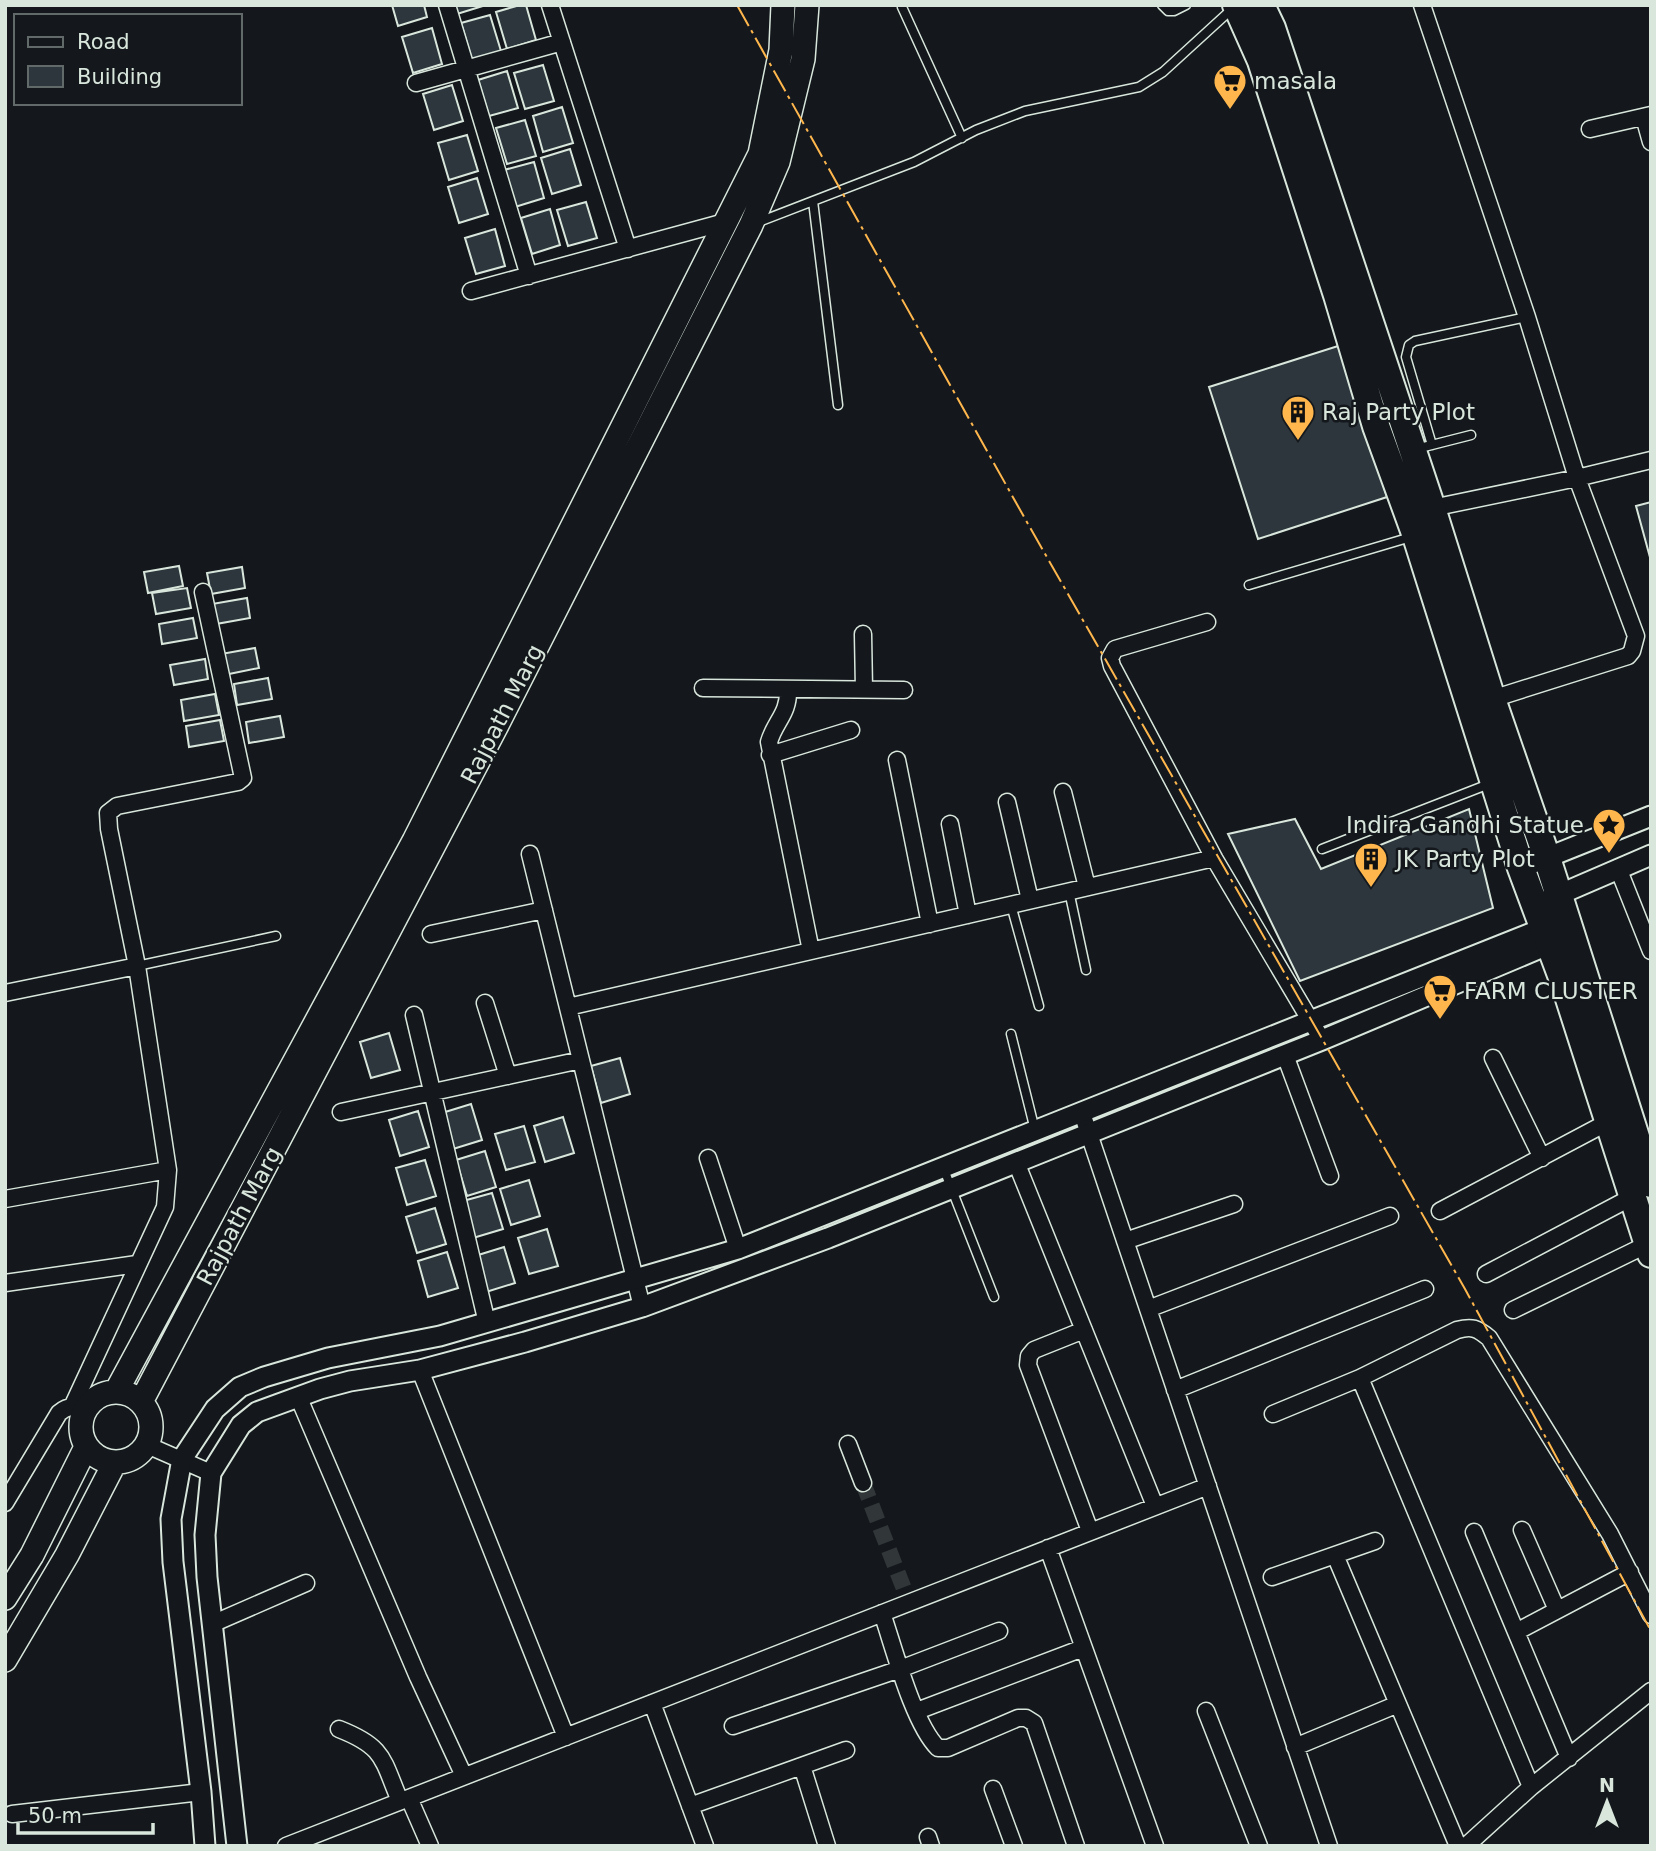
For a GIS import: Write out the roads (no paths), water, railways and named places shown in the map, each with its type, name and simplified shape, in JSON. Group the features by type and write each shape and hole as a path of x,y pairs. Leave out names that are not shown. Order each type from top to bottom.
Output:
{"main road":[{"name":"Rajpath Marg","path":"141,1402 489,739 734,228 760,153 782,50 783,5"},
{"name":"Rajpath Marg","path":"117,1391 414,841 734,228 778,162 803,59 807,5"},
{"path":"1236,5 1261,61 1337,295 1376,426 1416,536 1521,868 1546,918 1641,1191 1649,1249"},
{"path":"1261,5 1272,28 1422,448 1432,508 1492,699 1546,858 1546,918 1608,1122 1641,1191"},
{"path":"117,1391 135,1396 148,1408 152,1427 147,1446 135,1458 115,1462 100,1459 86,1447 80,1429 78,1408 98,1395 117,1391"},
{"path":"5,1598 32,1555 86,1447"},
{"path":"5,1660 67,1555 115,1462"}],"street":[{"path":"447,5 529,276"},
{"path":"550,5 628,249"},
{"path":"1422,5 1527,317 1577,478 1636,636 1636,643 1628,656 1492,699"},
{"path":"416,83 562,42"},
{"path":"1590,129 1648,116 1651,142"},
{"path":"471,291 628,249 734,228"},
{"path":"1432,508 1651,460"},
{"path":"5,1503 59,1413 65,1408 78,1408 137,1264 165,1207 169,1170 137,966 108,829 108,813 117,806 238,782 243,778 203,592"},
{"path":"1207,622 1115,649 1110,658 1112,666 1214,858 1322,1040"},
{"path":"863,634 864,690"},
{"path":"703,688 904,690"},
{"path":"788,689 788,703 782,718 772,730 769,742 811,951"},
{"path":"771,755 851,730"},
{"path":"897,760 930,924"},
{"path":"1063,792 1087,887"},
{"path":"1007,802 1030,900"},
{"path":"1521,868 1651,816"},
{"path":"950,824 968,915"},
{"path":"530,854 642,1307"},
{"path":"205,1846 171,1519 182,1459 215,1409 240,1387 328,1358 440,1336 738,1249 1036,1131 1085,1122 1285,1055 1322,1040 1546,918 1618,868 1651,855"},
{"path":"568,1007 1214,858"},
{"path":"1618,868 1651,951"},
{"path":"431,934 544,911"},
{"path":"237,1846 212,1624 205,1535 211,1473 241,1425 257,1412 298,1396 350,1381 419,1370 642,1307 828,1238 1016,1162 1085,1122 1546,918"},
{"path":"5,993 137,966"},
{"path":"485,1003 508,1076"},
{"path":"414,1015 487,1323"},
{"path":"1285,1055 1330,1176"},
{"path":"1493,1058 1542,1158"},
{"path":"341,1112 581,1060"},
{"path":"1085,1122 1329,1846"},
{"path":"1440,1211 1608,1122"},
{"path":"708,1158 738,1249"},
{"path":"1016,1162 1155,1506"},
{"path":"5,1199 169,1170"},
{"path":"1486,1274 1641,1191"},
{"path":"1125,1241 1234,1204"},
{"path":"1148,1309 1390,1216"},
{"path":"1513,1310 1649,1249"},
{"path":"5,1283 137,1264"},
{"path":"1175,1390 1425,1289"},
{"path":"1273,1414 1360,1378 1457,1330 1469,1327 1478,1329 1489,1338 1610,1534 1651,1615"},
{"path":"1084,1330 1034,1350 1029,1356 1028,1365 1090,1531"},
{"path":"419,1370 566,1737"},
{"path":"1360,1378 1531,1787"},
{"path":"298,1396 418,1677 464,1776"},
{"path":"848,1444 863,1483"},
{"path":"147,1446 211,1473"},
{"path":"286,1846 882,1613 906,1596 1048,1548 1208,1486"},
{"path":"1522,1530 1557,1610"},
{"path":"1474,1532 1569,1758"},
{"path":"1272,1577 1375,1541"},
{"path":"1048,1548 1155,1846"},
{"path":"1335,1555 1458,1846"},
{"path":"1516,1632 1630,1572"},
{"path":"212,1624 306,1583"},
{"path":"882,1613 917,1711 932,1742 938,1748 948,1748 1018,1718 1027,1718 1034,1724 1076,1846"},
{"path":"733,1726 900,1669 999,1631"},
{"path":"917,1711 1083,1648"},
{"path":"1466,1846 1531,1787 1651,1691"},
{"path":"652,1703 705,1846"},
{"path":"1296,1747 1398,1704"},
{"path":"1206,1711 1259,1846"},
{"path":"339,1729 364,1739 373,1746 430,1846"},
{"path":"690,1806 846,1750"},
{"path":"802,1766 827,1846"},
{"path":"993,1789 1014,1846"},
{"path":"12,1814 201,1791"}],"lane":[{"path":"1162,5 1168,11 1174,11 1186,5"},
{"path":"734,228 914,162 1025,111 1114,94 1150,82 1236,5"},
{"path":"902,7 962,138"},
{"path":"813,201 838,405"},
{"path":"1471,435 1422,448 1406,357 1409,345 1415,341 1527,317"},
{"path":"1249,586 1416,536"},
{"path":"1322,849 1494,782"},
{"path":"1069,891 1086,970"},
{"path":"1011,905 1039,1006"},
{"path":"137,966 276,936"},
{"path":"1011,1034 1036,1131"},
{"path":"943,1167 994,1297"}],"tunnel":[{"path":"863,1483 904,1589"}],"place":[{"name":"masala","path":"1230,111"},
{"name":"Raj Party Plot","path":"1298,442"},
{"name":"Indira Gandhi Statue","path":"1609,855"},
{"name":"JK Party Plot","path":"1371,889"},
{"name":"FARM CLUSTER","path":"1440,1021"}]}
